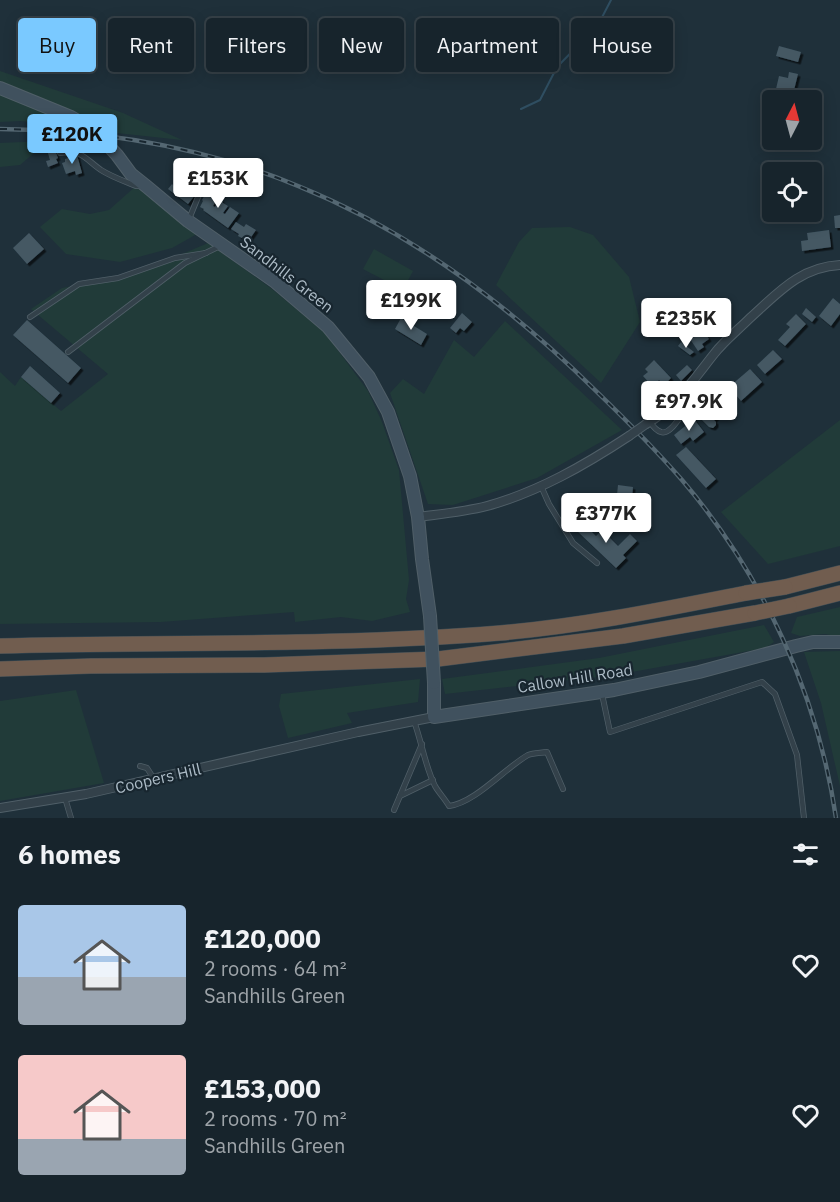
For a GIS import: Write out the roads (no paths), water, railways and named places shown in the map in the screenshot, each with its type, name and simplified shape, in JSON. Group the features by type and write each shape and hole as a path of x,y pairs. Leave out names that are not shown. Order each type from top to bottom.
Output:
{"highway":[{"path":"0,646 383,640 490,633 617,618 785,586 840,573"},
{"path":"0,669 264,665 438,659 623,636 755,613 840,593"}],"street":[{"path":"0,88 71,117 93,130 103,140"},
{"name":"Sandhills Green","path":"103,140 131,174 188,221 274,281 328,327 369,377 388,412 400,446 410,476 418,517 430,616 434,717"},
{"path":"418,517 485,507 541,486 585,464 662,414 695,379 722,344 788,283 816,269 840,265"},
{"name":"Callow Hill Road","path":"315,742 434,717 601,692 709,669 813,642 840,642"},
{"name":"Coopers Hill","path":"0,808 86,794 315,742"}],"lane":[{"path":"60,153 75,152 83,155 109,174 136,186 146,186"},
{"path":"188,221 203,185"},
{"path":"68,352 185,263 223,245"},
{"path":"30,317 79,284 118,278 175,258 206,253"},
{"path":"648,423 659,432 668,431 683,413 674,402"},
{"path":"541,486 549,504 573,543 597,563"},
{"path":"601,692 610,732 762,682 776,694 797,755 804,818"},
{"path":"414,721 428,769 436,788 449,806 457,805 482,790 530,754 547,752 563,789"},
{"path":"394,810 422,744"},
{"path":"140,766 147,768 154,779"},
{"path":"400,797 433,780"},
{"path":"65,798 71,818"}],"waterway":[{"path":"521,109 540,100 557,67 598,25 611,0"}],"railway":[{"path":"0,129 76,133 152,143 262,172 298,186 381,225 458,274 494,301 563,360 661,457 711,517 738,556 762,596 801,682 828,772 836,818"}]}
